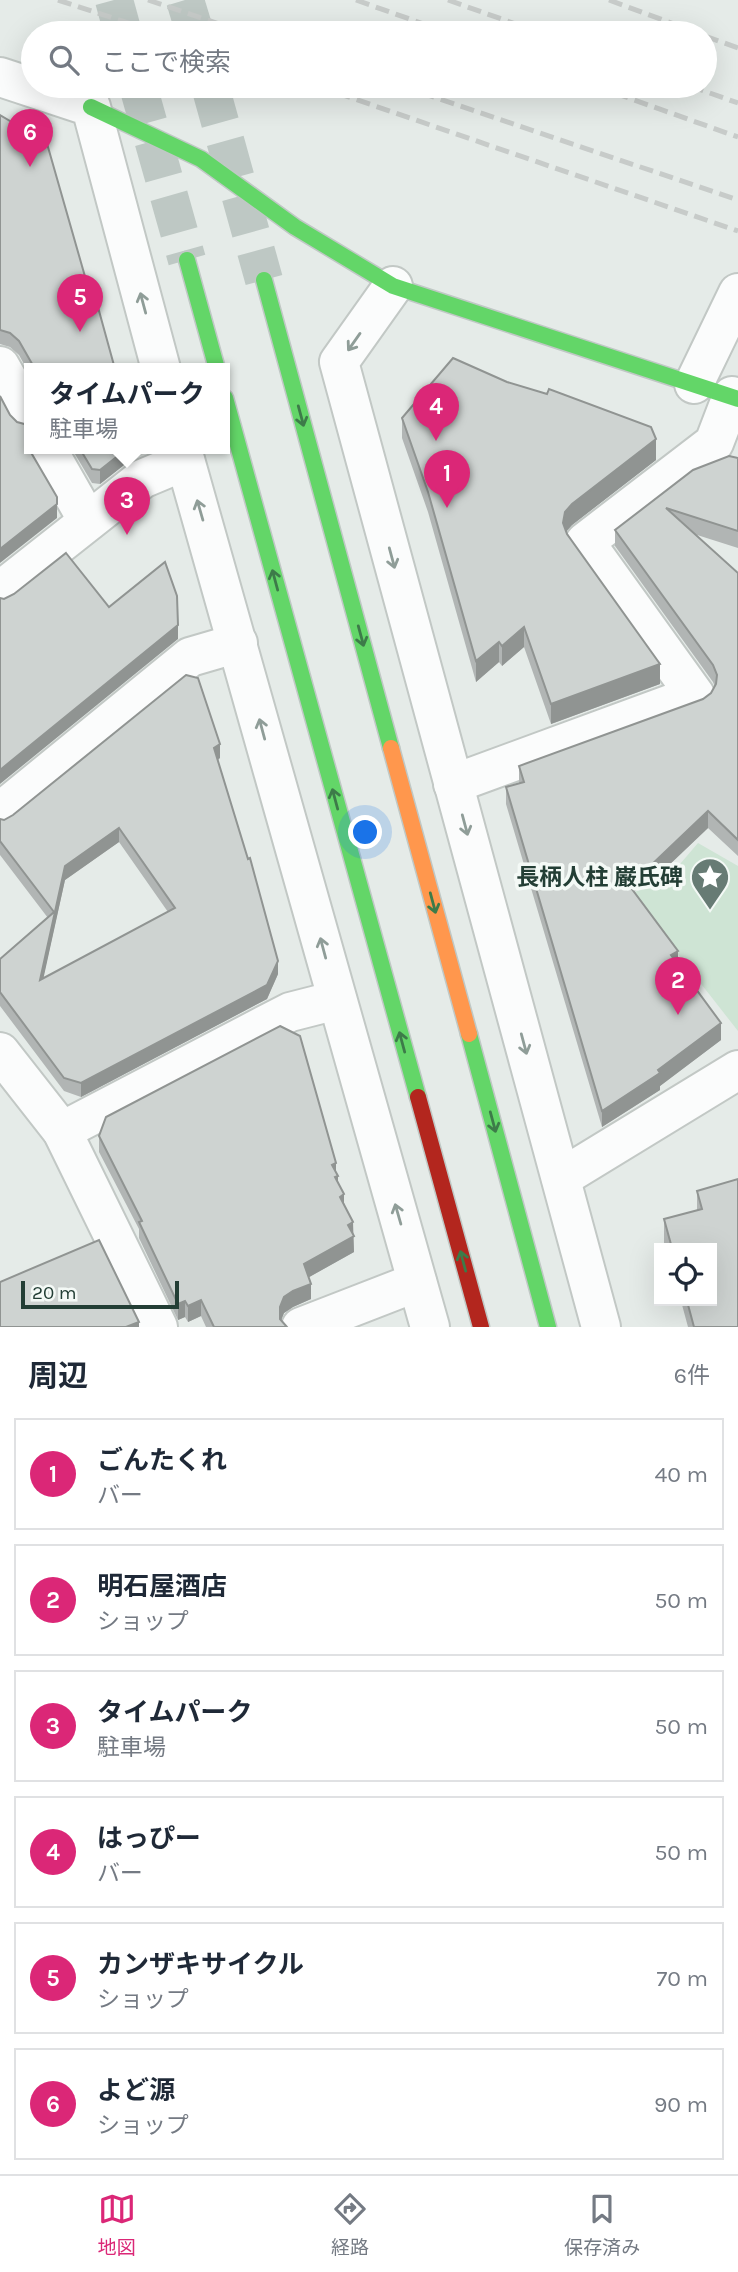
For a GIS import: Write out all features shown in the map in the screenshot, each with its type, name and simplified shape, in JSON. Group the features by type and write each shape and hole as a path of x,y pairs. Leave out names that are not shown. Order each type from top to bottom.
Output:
{"street":[{"path":"0,77 21,84"},
{"path":"64,98 91,107 201,159 295,227 393,286 735,397 714,443 585,542 695,695 453,784"},
{"path":"91,107 159,363"},
{"path":"187,260 215,363"},
{"path":"264,280 548,1327"},
{"path":"393,286 339,362 600,1327"},
{"path":"694,384 738,293"},
{"path":"0,366 24,408"},
{"path":"230,416 481,1327"},
{"path":"50,454 88,521"},
{"path":"0,591 142,479 184,455 430,1327"},
{"path":"0,812 190,657 239,643"},
{"path":"62,1131 290,1012 337,1000"},
{"path":"0,1052 62,1131 158,1327"},
{"path":"561,1178 738,1070"},
{"path":"301,1327 417,1282"}],"green space":[{"path":"698,843 738,866 738,1031 630,893 663,884"}],"building":[{"path":"0,115 27,131 42,126 92,301 96,300 113,363 32,363 19,341 10,333 0,330"},
{"path":"453,358 507,382 547,394 549,389 651,427 656,439 572,504 565,512 563,523 567,534 660,664 551,704 524,627 502,646 499,642 476,661 428,492 402,418"},
{"path":"0,396 10,415 17,422 24,424 24,454 32,454 57,497 57,504 0,549"},
{"path":"83,454 120,454 100,470 92,469"},
{"path":"729,456 738,458 738,531 666,508 738,573 738,840 708,811 646,870 623,877 678,951 671,955 721,1023 658,1070 660,1073 602,1111 506,787 524,782 519,766 703,699 711,693 717,675 713,665 615,530 693,470"},
{"path":"66,553 109,607 165,562 177,596 178,625 0,770 0,598 14,594"},
{"path":"186,675 198,678 220,744 214,748 248,859 250,858 278,961 267,985 81,1083 64,1078 0,992 0,959 54,912 0,841 0,819 4,820","holes":["119,828 175,908 40,980 65,866"]},
{"path":"280,1026 300,1036 336,1163 332,1165 338,1176 335,1177 344,1194 340,1197 353,1222 348,1225 354,1236 304,1264 311,1284 284,1297 280,1307 280,1319 287,1327 214,1327 201,1300 188,1306 185,1301 178,1304 139,1222 142,1221 99,1136 106,1117"},
{"path":"738,1179 738,1327 694,1327 688,1306 717,1306 717,1243 671,1243 664,1219 702,1209 697,1191"},
{"path":"99,1240 139,1322 126,1327 0,1327 0,1282"}],"tunnel":[{"path":"114,0 120,21"},
{"path":"185,0 191,21"},
{"path":"141,98 187,260"},
{"path":"213,98 264,280"}],"railway":[{"path":"58,0 122,21"},
{"path":"148,0 210,21"},
{"path":"356,0 415,21"},
{"path":"448,0 507,21"},
{"path":"609,0 666,21"},
{"path":"717,40 738,48"},
{"path":"717,96 738,103"},
{"path":"352,98 738,231"},
{"path":"436,98 738,200"},
{"path":"629,98 738,137"}],"traffic: fast":[{"path":"91,107 201,159 295,227 393,286 738,399"},
{"path":"187,260 215,363"},
{"path":"264,280 391,748"},
{"path":"230,416 418,1097"},
{"path":"469,1034 548,1327"}],"traffic: slow":[{"path":"391,748 469,1034"}],"traffic: jam":[{"path":"418,1097 481,1327"}],"place":[{"name":"よど源","path":"30,167"},
{"name":"カンザキサイクル","path":"80,332"},
{"name":"はっぴー","path":"436,441"},
{"name":"ごんたくれ","path":"447,508"},
{"name":"タイムパーク","path":"127,535"},
{"name":"長柄人柱 巌氏碑","path":"710,911"},
{"name":"明石屋酒店","path":"678,1015"}]}
